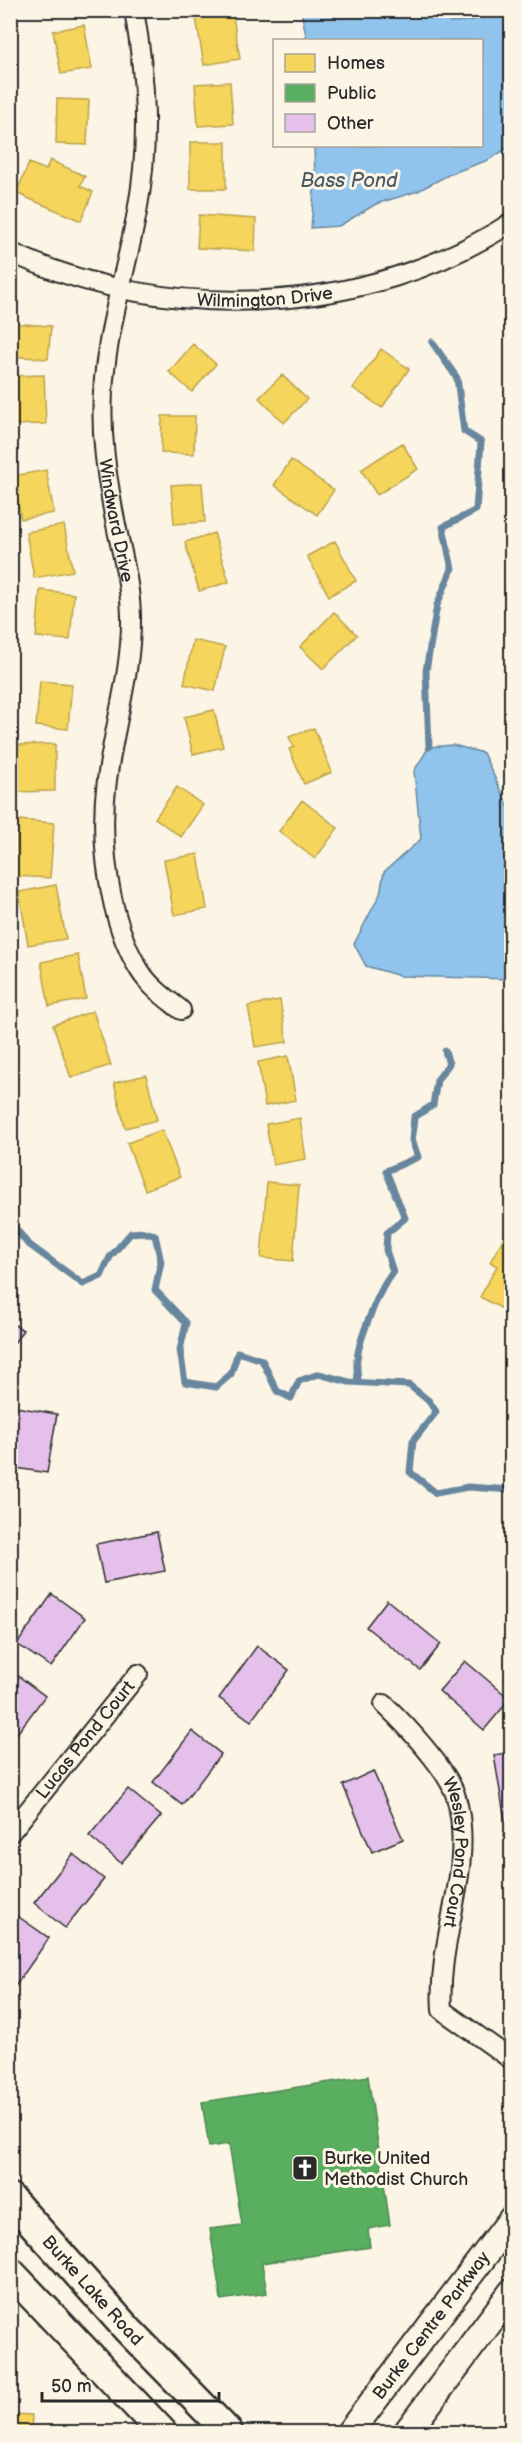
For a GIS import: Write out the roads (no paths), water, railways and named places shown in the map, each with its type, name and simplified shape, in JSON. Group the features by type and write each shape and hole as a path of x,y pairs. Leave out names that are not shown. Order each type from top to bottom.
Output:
{"main road":[{"name":"Burke Lake Road","path":"10,2198 128,2330 228,2433"},
{"name":"Burke Centre Parkway","path":"350,2433 512,2219"},
{"path":"10,2272 162,2433"},
{"path":"407,2433 512,2292"}],"street":[{"name":"Windward Drive","path":"134,10 142,56 146,111 144,162 137,211 104,379 103,437 111,500 125,560 131,616 124,692 106,782 104,824 107,866 116,911 129,952 151,986 181,1010"},
{"name":"Wilmington Drive","path":"10,252 64,274 121,287 181,298 264,301 320,295 396,276 450,255 512,222"},
{"name":"Lucas Pond Court","path":"10,1833 138,1674"},
{"name":"Wesley Pond Court","path":"384,1704 409,1728 456,1796 461,1838 458,1887 447,1931 441,1987 442,2010 512,2060"}],"water":[{"name":"Bass Pond","path":"301,11 419,11 450,22 471,21 494,11 511,11 511,146 488,160 450,174 418,191 376,204 339,226 311,228 315,179 314,147 483,147 483,39 307,39"},
{"path":"453,745 483,753 511,812 511,979 400,976 366,966 354,944 380,894 384,872 421,839 414,771 429,747"}],"waterway":[{"path":"429,747 426,671 437,605 452,569 443,527 476,510 481,442 464,431 457,378 432,342"},
{"path":"358,1382 357,1362 362,1339 376,1301 393,1272 386,1250 387,1233 405,1218 386,1171 418,1157 412,1140 414,1117 433,1105 437,1080 449,1064 445,1051"},
{"path":"10,1221 27,1243 83,1284 101,1276 110,1257 131,1233 143,1232 155,1235 161,1262 155,1290 186,1323 180,1350 185,1382 216,1387 231,1374 238,1352 262,1360 277,1391 291,1398 299,1381 319,1374 349,1382 409,1385 429,1401 436,1412 413,1441 410,1472 436,1493 468,1487 512,1490"}],"place":[{"name":"Burke United Methodist Church","path":"305,2168"}]}
